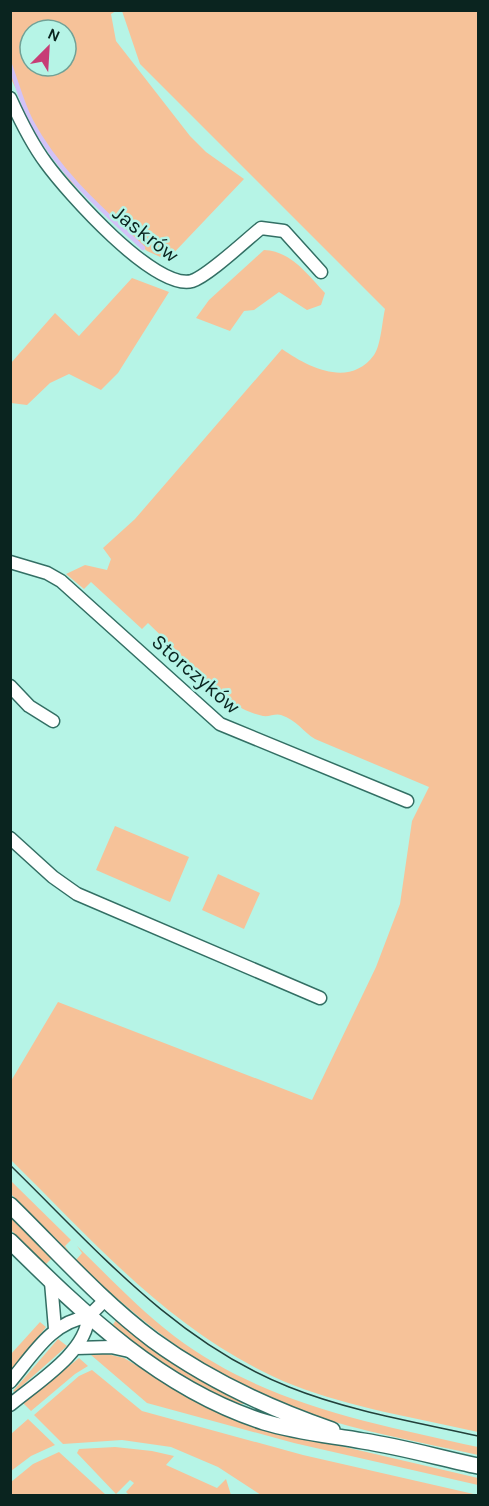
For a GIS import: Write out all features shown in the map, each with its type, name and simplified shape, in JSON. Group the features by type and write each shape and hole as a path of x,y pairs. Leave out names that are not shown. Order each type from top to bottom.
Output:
{"street":[{"name":"Jaskrów","path":"10,98 23,126 46,163 97,221 158,274 177,281 194,280 261,228 284,231 321,272"},
{"name":"Storczyków","path":"10,562 47,573 61,581 220,724 407,801"},
{"path":"10,686 29,706 53,721"},
{"path":"10,838 52,877 77,894 320,998"},
{"path":"10,1205 106,1299 153,1339 226,1386 304,1420 375,1443"},
{"path":"10,1241 88,1317 129,1351 174,1380 255,1418 301,1432 375,1443 478,1466"},
{"path":"51,1282 56,1329"},
{"path":"10,1382 56,1329 73,1319 88,1317 106,1299"},
{"path":"10,1405 76,1348 87,1330 88,1317"},
{"path":"76,1348 103,1347 129,1351"}],"shaded area":[{"path":"11,10 116,11 111,14 116,41 190,136 206,152 244,179 167,260 147,251 71,182 50,154 11,79"},
{"path":"122,11 478,11 478,1432 338,1400 293,1385 251,1365 212,1342 141,1287 11,1160 11,1081 58,1002 312,1100 376,967 400,904 412,821 429,787 315,739 287,717 263,716 241,708 221,695 185,663 181,655 148,623 142,629 91,582 84,589 66,574 85,565 107,570 111,559 103,548 135,519 282,349 304,363 329,372 353,371 364,365 374,355 380,339 385,309 140,64"},
{"path":"264,250 282,254 305,271 325,293 321,305 307,310 279,292 254,310 244,311 230,331 196,318 209,300"},
{"path":"132,278 169,292 118,373 101,390 69,374 50,383 27,405 11,403 11,363 55,313 79,336"},
{"path":"115,826 189,857 170,902 96,870"},
{"path":"218,874 260,893 244,929 202,910"},
{"path":"10,1180 71,1240 65,1246 70,1253 11,1194"},
{"path":"10,1216 59,1264 51,1259 45,1265 11,1230"},
{"path":"77,1246 161,1326 209,1359 244,1379 320,1408 478,1447 478,1455 327,1420 273,1400 241,1385 182,1349 127,1307 76,1260 82,1253"},
{"path":"116,1320 244,1401 244,1404 214,1394 176,1372 112,1326"},
{"path":"40,1322 46,1327 11,1370 11,1354"},
{"path":"58,1339 67,1346 15,1392 13,1391"},
{"path":"103,1353 124,1358 195,1400 272,1430 478,1478 478,1485 294,1443 147,1403 91,1355"},
{"path":"79,1358 88,1366 31,1411 23,1403"},
{"path":"92,1370 142,1411 303,1455 478,1495 261,1495 218,1467 171,1447 122,1440 63,1444 34,1415 79,1376"},
{"path":"28,1419 55,1445 31,1456 11,1471 11,1434"},
{"path":"115,1447 174,1456 166,1465 217,1488 226,1479 231,1495 129,1495 126,1492 134,1483 130,1480 116,1494 77,1453 79,1449"},
{"path":"59,1452 106,1495 11,1495 11,1482 33,1464"}],"waterway":[{"path":"10,65 28,114 54,157 67,174 143,248"}],"tram line":[{"path":"10,1165 139,1291 209,1345 248,1368 289,1387 335,1403 478,1436"}]}
